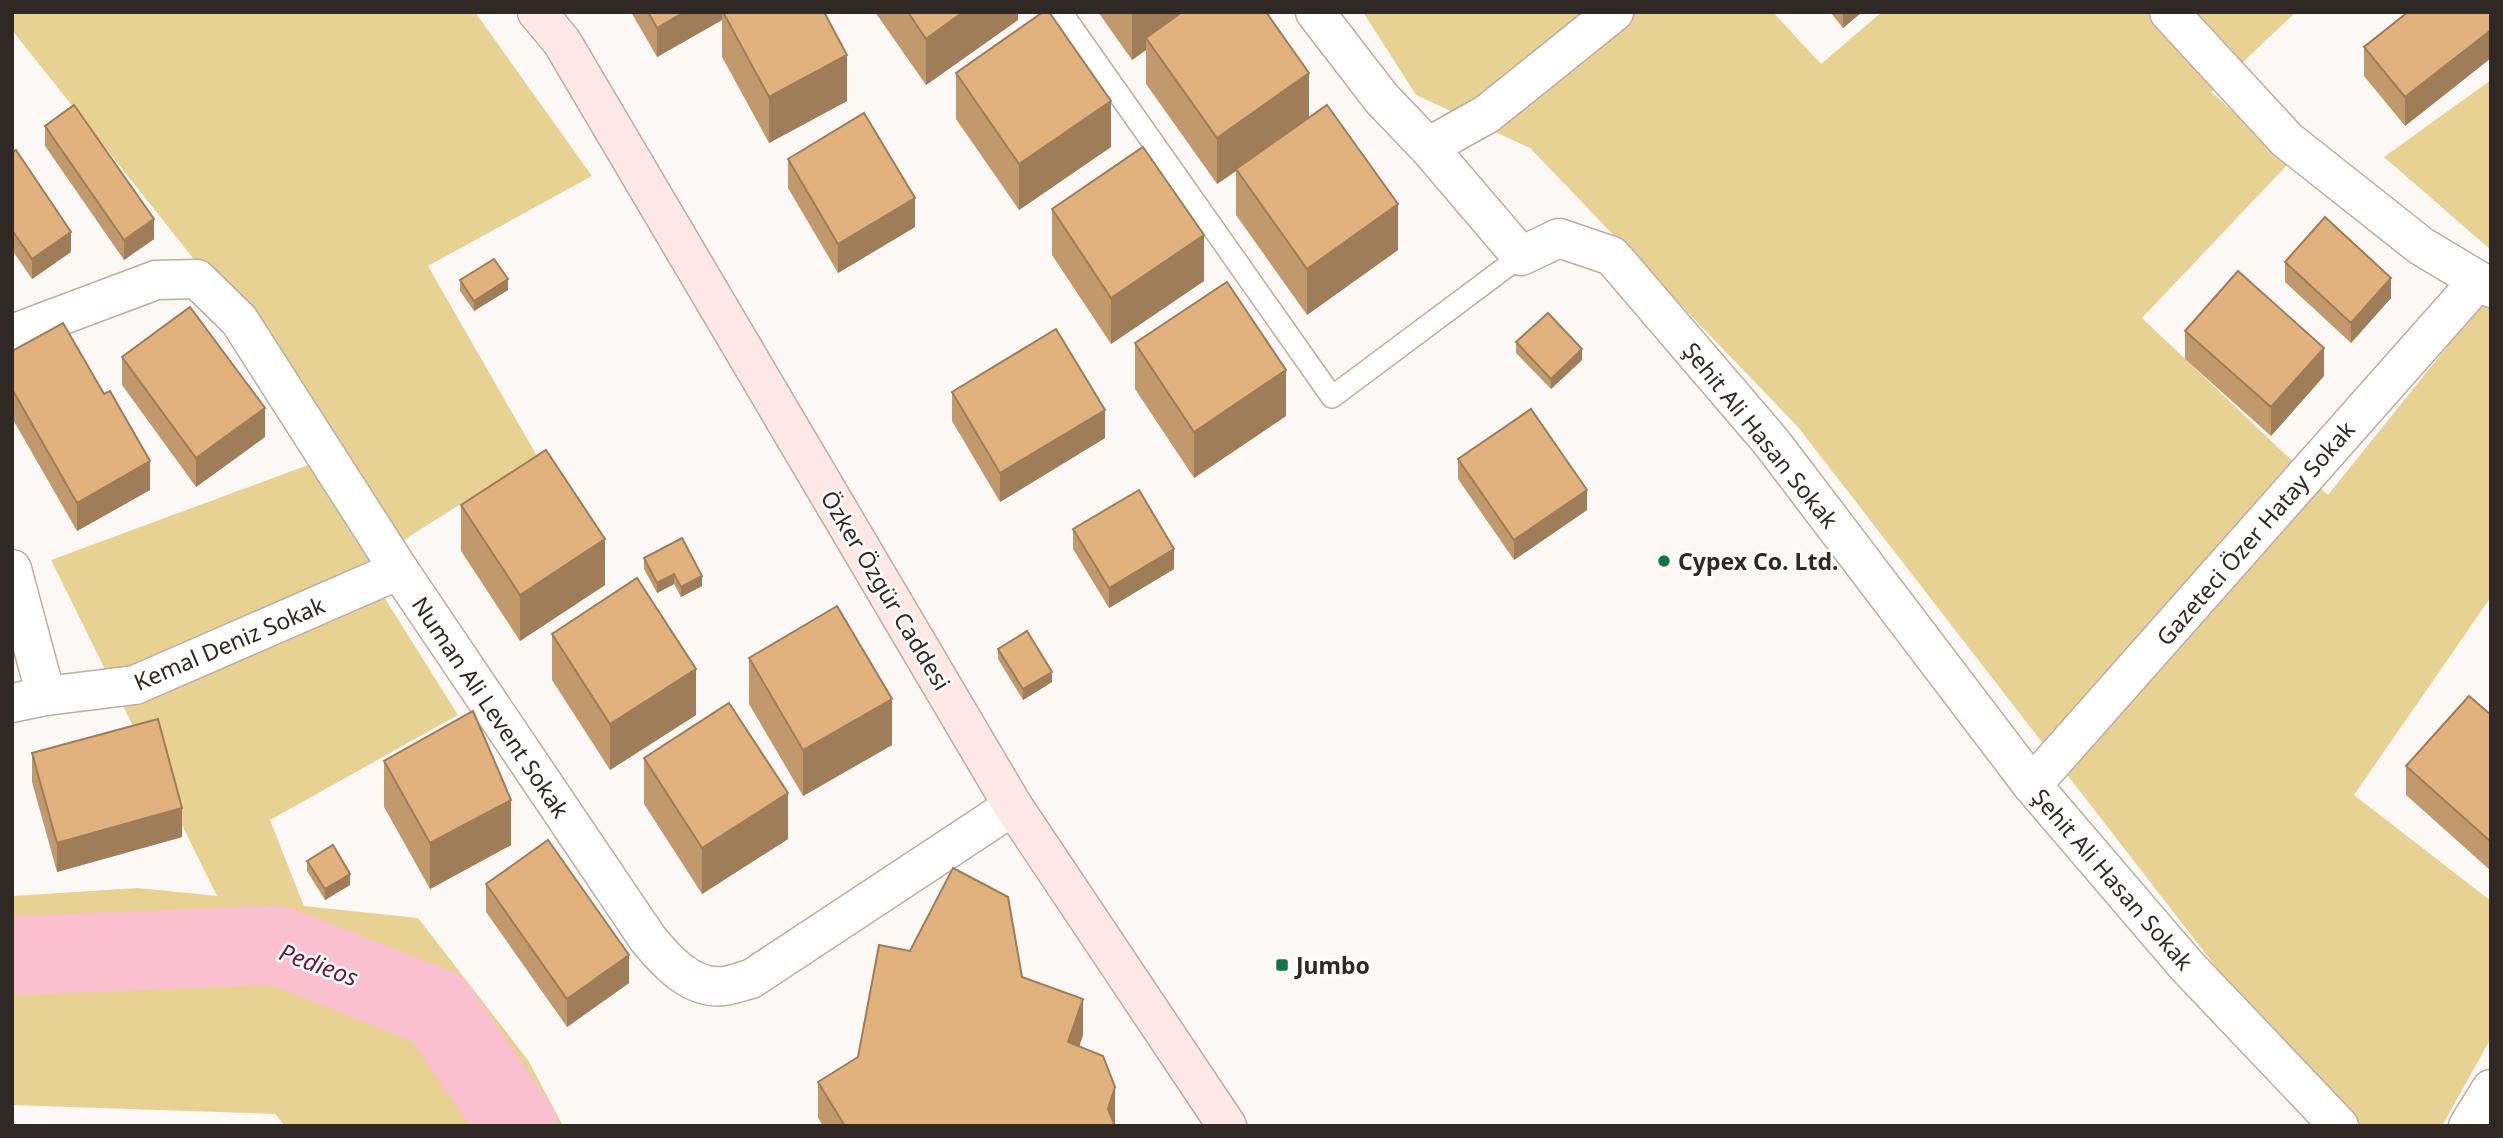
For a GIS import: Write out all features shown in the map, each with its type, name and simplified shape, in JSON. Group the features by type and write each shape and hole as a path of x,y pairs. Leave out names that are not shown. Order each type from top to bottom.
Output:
{"main road":[{"name":"Özker Özgür Caddesi","path":"537,12 558,27 1013,806 1227,1126"}],"street":[{"path":"1315,12 1382,99 1428,147 1521,256"},
{"path":"1428,147 1487,114 1614,12"},
{"path":"2169,12 2287,140 2421,246 2484,284"},
{"name":"Şehit Ali Hasan Sokak","path":"1521,256 1559,237 1612,256 1772,443 2032,785 2186,965 2339,1126"},
{"name":"Numan Ali Levent Sokak","path":"12,334 156,280 197,279 239,320 399,570 648,939 679,971 695,981 723,986 751,979 1013,806"},
{"name":"Gazeteci Özer Hatay Sokak","path":"2032,785 2484,284"},
{"path":"12,569 29,699"},
{"name":"Kemal Deniz Sokak","path":"29,699 135,685 399,570"},
{"path":"2468,1126 2491,1089"}],"lane":[{"path":"1061,12 1332,397 1521,256"}],"shaded area":[{"path":"12,12 475,12 592,176 428,266 537,456 364,565 458,715 270,820 304,906 418,918 528,1060 563,1126 285,1126 275,1114 12,1105 12,896 138,888 217,896 51,560 346,451 12,30"},
{"path":"1363,12 1773,12 1821,64 1882,12 2296,12 2211,92 2290,162 2142,318 2328,495 2491,292 2491,597 2354,795 2491,901 2491,1038 2442,1126 2339,1126 1798,427 1530,148 1416,95"},
{"path":"2491,80 2491,250 2384,157"}],"building":[{"path":"648,12 684,12 657,28"},
{"path":"723,12 824,12 847,55 769,97"},
{"path":"908,12 963,12 926,39"},
{"path":"1043,12 1049,12 1111,101 1019,164 956,73"},
{"path":"1182,12 1266,12 1309,73 1217,138 1146,38"},
{"path":"2408,12 2491,12 2491,30 2405,97 2364,47"},
{"path":"74,105 154,219 124,240 45,126"},
{"path":"1327,105 1398,204 1307,269 1236,169"},
{"path":"864,113 915,198 838,244 788,159"},
{"path":"1143,147 1204,235 1111,298 1052,209"},
{"path":"16,150 71,232 32,259 12,230 12,153"},
{"path":"2325,217 2391,278 2351,323 2285,262"},
{"path":"494,259 508,279 474,301 460,280"},
{"path":"2238,271 2324,348 2271,407 2185,331"},
{"path":"1227,282 1286,370 1194,432 1135,343"},
{"path":"190,307 265,408 196,458 122,357"},
{"path":"1548,313 1582,349 1551,379 1516,342"},
{"path":"63,323 104,394 110,391 150,461 77,503 12,389 12,351"},
{"path":"1056,329 1105,410 1000,473 952,392"},
{"path":"1531,409 1587,490 1514,540 1458,459"},
{"path":"546,450 605,539 520,595 461,505"},
{"path":"1139,490 1174,549 1109,588 1073,529"},
{"path":"682,538 702,576 681,587 674,574 657,583 644,558"},
{"path":"637,578 696,669 610,724 552,634"},
{"path":"837,606 892,699 803,750 749,658"},
{"path":"1027,631 1052,672 1023,689 998,649"},
{"path":"2469,696 2491,715 2491,842 2406,766"},
{"path":"729,703 788,793 702,848 644,758"},
{"path":"473,711 511,800 430,843 384,761"},
{"path":"158,719 182,808 57,843 32,753"},
{"path":"548,840 629,955 567,999 486,884"},
{"path":"333,845 350,874 325,889 307,861"},
{"path":"953,868 1008,897 1022,977 1083,999 1068,1042 1103,1056 1115,1087 1108,1109 1115,1126 845,1126 818,1082 858,1057 879,945 910,951"}],"waterway":[{"name":"Pedieos","path":"12,956 277,945 437,1008 518,1126"}],"place":[{"name":"Cypex Co. Ltd.","path":"1664,561"},
{"name":"Jumbo","path":"1282,965"}]}
